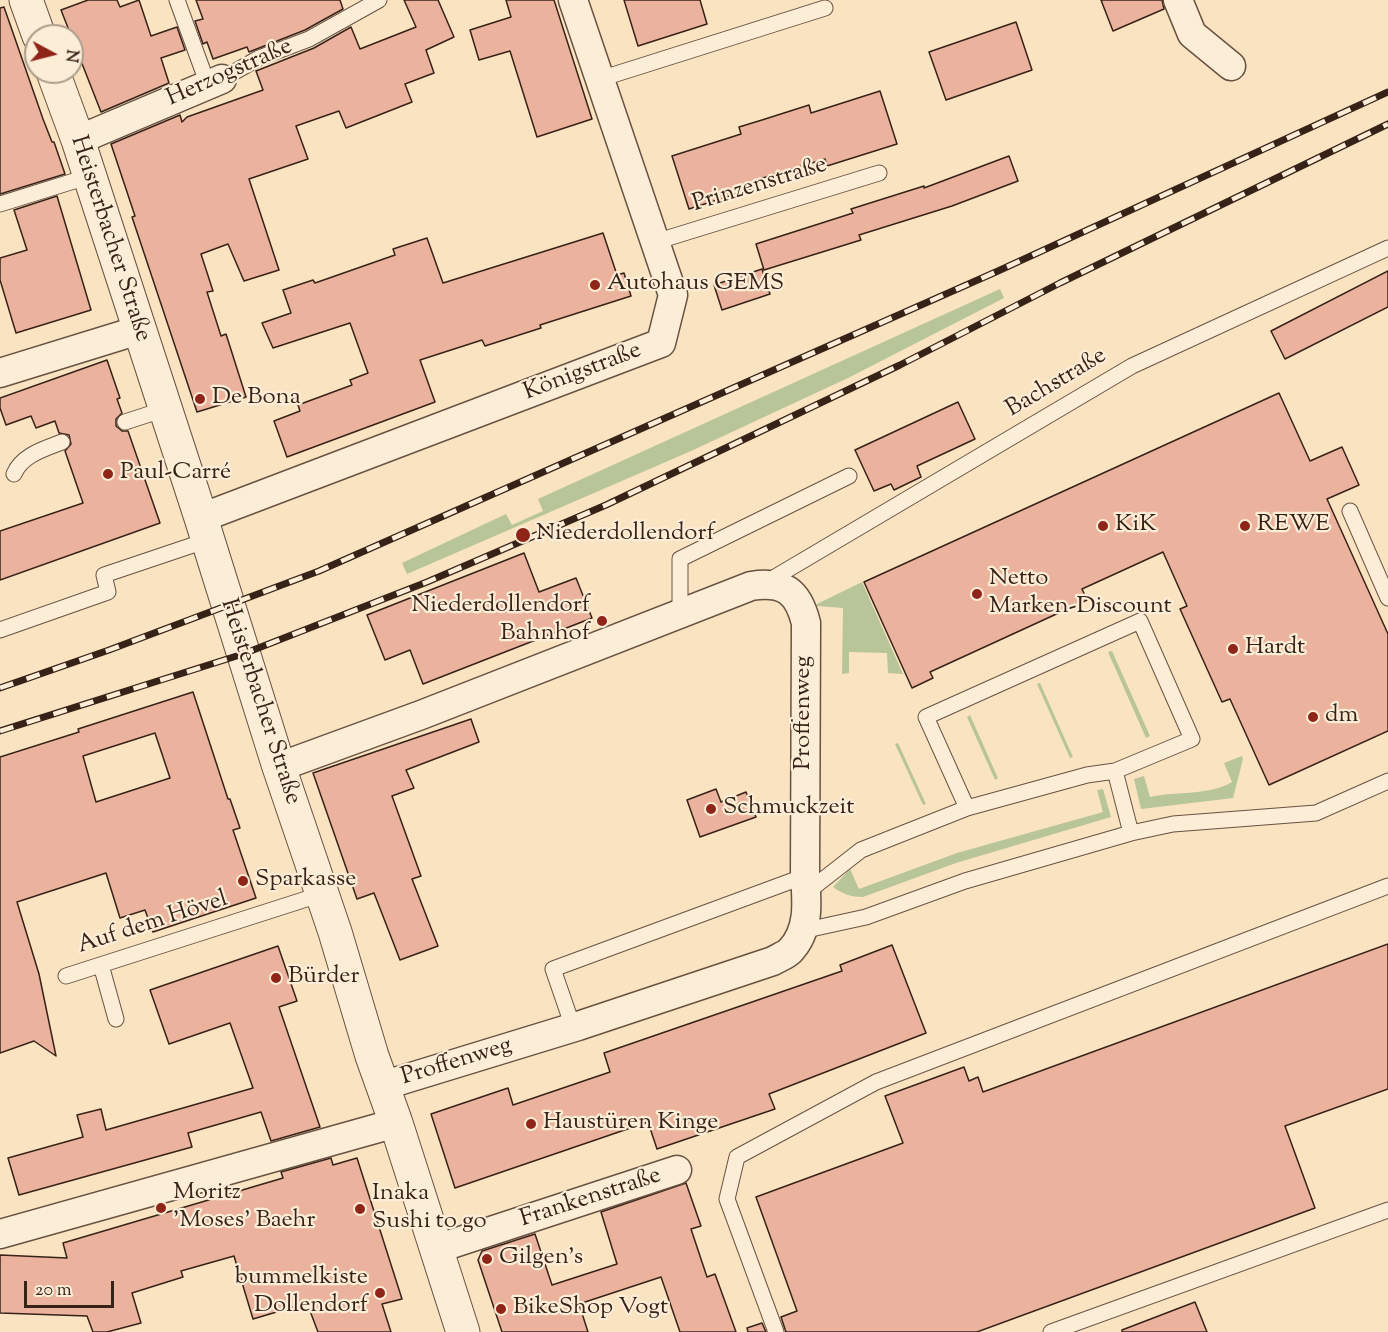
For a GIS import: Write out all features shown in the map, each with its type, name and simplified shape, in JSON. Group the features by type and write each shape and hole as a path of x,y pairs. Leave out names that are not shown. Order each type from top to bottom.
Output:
{"street":[{"path":"26,0 35,24"},
{"name":"Königstraße","path":"205,529 661,343 673,294 573,0"},
{"path":"1178,0 1192,34 1232,66"},
{"name":"Herzogstraße","path":"78,140 215,82"},
{"name":"Heisterbacher Straße","path":"57,84 78,140 205,529 279,767 335,932 382,1086 463,1332"},
{"path":"0,373 139,330"},
{"path":"279,767 421,716 751,586 763,584"},
{"name":"Proffenweg","path":"382,1086 573,1027 773,961 790,951 802,931 807,912 806,623 798,600 792,593 775,584 763,584"},
{"path":"0,1234 396,1123"},
{"name":"Frankenstraße","path":"436,1250 677,1170"}],"lane":[{"path":"177,0 215,82"},
{"name":"Herzogstraße","path":"215,82 259,58 309,39 379,0"},
{"path":"600,79 825,8"},
{"name":"Prinzenstraße","path":"655,242 879,173"},
{"path":"0,204 90,176"},
{"name":"Bachstraße","path":"763,584 1132,366 1388,248"},
{"path":"125,422 165,409"},
{"path":"14,474 18,466 34,453 62,442"},
{"path":"680,615 680,559 849,476"},
{"path":"1350,511 1388,598"},
{"path":"0,630 108,592 104,575 205,529"},
{"path":"573,1027 553,969 806,885 861,850 967,808 1087,776 1115,771 1192,739 1140,621 926,717 967,808"},
{"path":"1115,771 1131,833"},
{"path":"802,931 866,917 965,881 1131,833 1173,824 1316,813 1388,781"},
{"path":"776,1332 727,1199 737,1157 876,1082 1388,886"},
{"name":"Auf dem Hövel","path":"66,976 322,894"},
{"path":"100,965 116,1019"},
{"path":"1051,1332 1388,1210"}],"green space":[{"path":"1000,289 1004,298 848,378 691,451 407,574 402,563 506,514 512,525 543,511 538,499"},
{"path":"862,582 903,674 888,673 887,653 849,652 849,673 842,674 843,608 817,606 817,604"},
{"path":"1112,651 1150,736 1146,738 1108,652"},
{"path":"1040,683 1073,757 1070,758 1037,684"},
{"path":"970,715 998,778 995,780 967,717"},
{"path":"898,743 926,804 923,805 895,744"},
{"path":"1242,756 1233,798 1141,809 1134,779 1144,776 1150,797 1213,789 1232,782 1224,763"},
{"path":"1103,789 1111,817 956,863 863,897 847,895 833,887 850,869 859,889 957,853 1103,812 1097,790"}],"building":[{"path":"88,0 117,0 120,7 139,0 151,36 177,27 185,50 161,58 169,83 101,112 84,69 84,24 66,24 61,10"},
{"path":"196,0 340,0 343,9 305,30 249,52 247,47 213,59 207,42 203,44 195,21 203,19"},
{"path":"404,0 438,0 454,37 426,50 434,73 405,84 412,102 346,128 339,111 296,126 308,159 249,179 279,270 244,281 228,244 201,254 213,291 207,292 221,336 226,334 246,397 197,412 132,217 135,216 111,144 180,115 182,122 187,117 263,90 256,71 314,48 351,27 360,49 416,27"},
{"path":"506,0 554,0 592,119 537,137 510,51 479,60 470,30 511,17"},
{"path":"624,0 700,0 707,24 638,46"},
{"path":"1101,0 1162,0 1164,9 1113,31"},
{"path":"4,7 24,64 24,84 31,84 65,174 0,194 0,8"},
{"path":"1016,22 1032,70 946,100 929,52"},
{"path":"880,91 897,144 827,166 825,159 756,180 758,187 689,209 672,156 741,134 739,127 809,105 811,113"},
{"path":"1009,156 1018,181 952,206 859,235 861,240 764,270 756,244 853,213 851,209 924,186 924,188"},
{"path":"57,196 91,310 16,333 0,280 0,258 27,250 14,210"},
{"path":"603,233 617,275 624,273 631,296 540,325 541,328 485,346 482,340 420,360 435,402 287,457 274,421 300,411 298,405 352,385 350,380 368,373 350,323 273,348 262,323 291,313 283,290 313,280 315,283 395,255 393,249 427,238 443,283"},
{"path":"762,269 770,294 722,310 714,285"},
{"path":"1388,271 1388,307 1285,359 1271,331"},
{"path":"107,360 120,398 117,399 122,413 116,419 116,426 122,431 128,431 160,523 0,580 0,531 83,503 65,451 71,444 69,435 59,433 55,421 36,428 31,416 6,425 0,408 0,398"},
{"path":"1279,393 1310,461 1342,447 1359,485 1327,499 1388,634 1388,731 1269,785 1230,699 1222,702 1180,609 1187,606 1163,552 1082,589 1087,600 930,672 933,678 912,688 864,582"},
{"path":"958,402 975,439 917,466 921,477 894,490 891,484 874,491 855,450"},
{"path":"524,553 539,592 576,578 592,618 423,684 410,650 385,660 367,615"},
{"path":"193,692 228,799 230,799 240,828 233,830 256,898 153,932 145,910 120,918 106,873 17,902 39,974 56,1056 34,1041 0,1053 0,757 79,732 78,729","holes":["155,733 170,778 96,802 83,756"]},
{"path":"471,719 479,742 406,770 414,788 392,796 421,876 412,879 438,946 400,960 374,893 357,899 313,773"},
{"path":"716,789 721,802 746,792 756,817 700,837 687,800"},
{"path":"1388,944 1388,1089 1285,1126 1315,1208 977,1332 786,1332 781,1317 797,1311 756,1197 903,1143 885,1096 964,1067 969,1081 978,1077 983,1092"},
{"path":"892,945 926,1033 769,1094 775,1109 657,1149 648,1122 455,1188 431,1114 508,1088 513,1105 610,1072 604,1053 842,971 840,965"},
{"path":"278,946 297,1001 279,1007 320,1127 271,1141 261,1112 188,1133 192,1147 19,1195 8,1158 83,1137 77,1115 101,1109 106,1130 253,1088 230,1023 169,1044 150,990"},
{"path":"331,1158 333,1165 357,1158 402,1299 382,1304 391,1332 318,1332 307,1303 253,1319 234,1256 181,1271 183,1277 132,1293 141,1323 107,1332 93,1332 87,1316 0,1313 0,1255 67,1258 63,1243 283,1178 281,1172"},
{"path":"686,1183 701,1226 691,1229 707,1277 715,1274 736,1332 680,1332 661,1277 579,1304 588,1332 502,1332 478,1260 482,1251 535,1234 552,1285 617,1264 601,1212"},
{"path":"1195,1302 1207,1332 1122,1332 1122,1330"},
{"path":"762,1323 766,1332 748,1332 747,1328"}],"railway":[{"path":"0,688 109,650 319,571 998,271 1388,92"},
{"path":"0,731 243,654 427,582 606,505 900,365 1060,283 1388,124"}],"place":[{"name":"Autohaus GEMS","path":"595,285"},
{"name":"De Bona","path":"200,399"},
{"name":"Paul-Carré","path":"108,474"},
{"name":"KiK","path":"1103,526"},
{"name":"REWE","path":"1245,526"},
{"name":"Niederdollendorf","path":"523,535"},
{"name":"Netto Marken-Discount","path":"977,594"},
{"name":"Niederdollendorf Bahnhof","path":"602,621"},
{"name":"Hardt","path":"1233,649"},
{"name":"dm","path":"1313,717"},
{"name":"Schmuckzeit","path":"711,809"},
{"name":"Sparkasse","path":"243,881"},
{"name":"Bürder","path":"276,978"},
{"name":"Haustüren Kinge","path":"531,1124"},
{"name":"Moritz 'Moses' Baehr","path":"161,1208"},
{"name":"Inaka Sushi to go","path":"360,1209"},
{"name":"Gilgen's","path":"487,1259"},
{"name":"bummelkiste Dollendorf","path":"380,1293"},
{"name":"BikeShop Vogt","path":"501,1309"}]}
